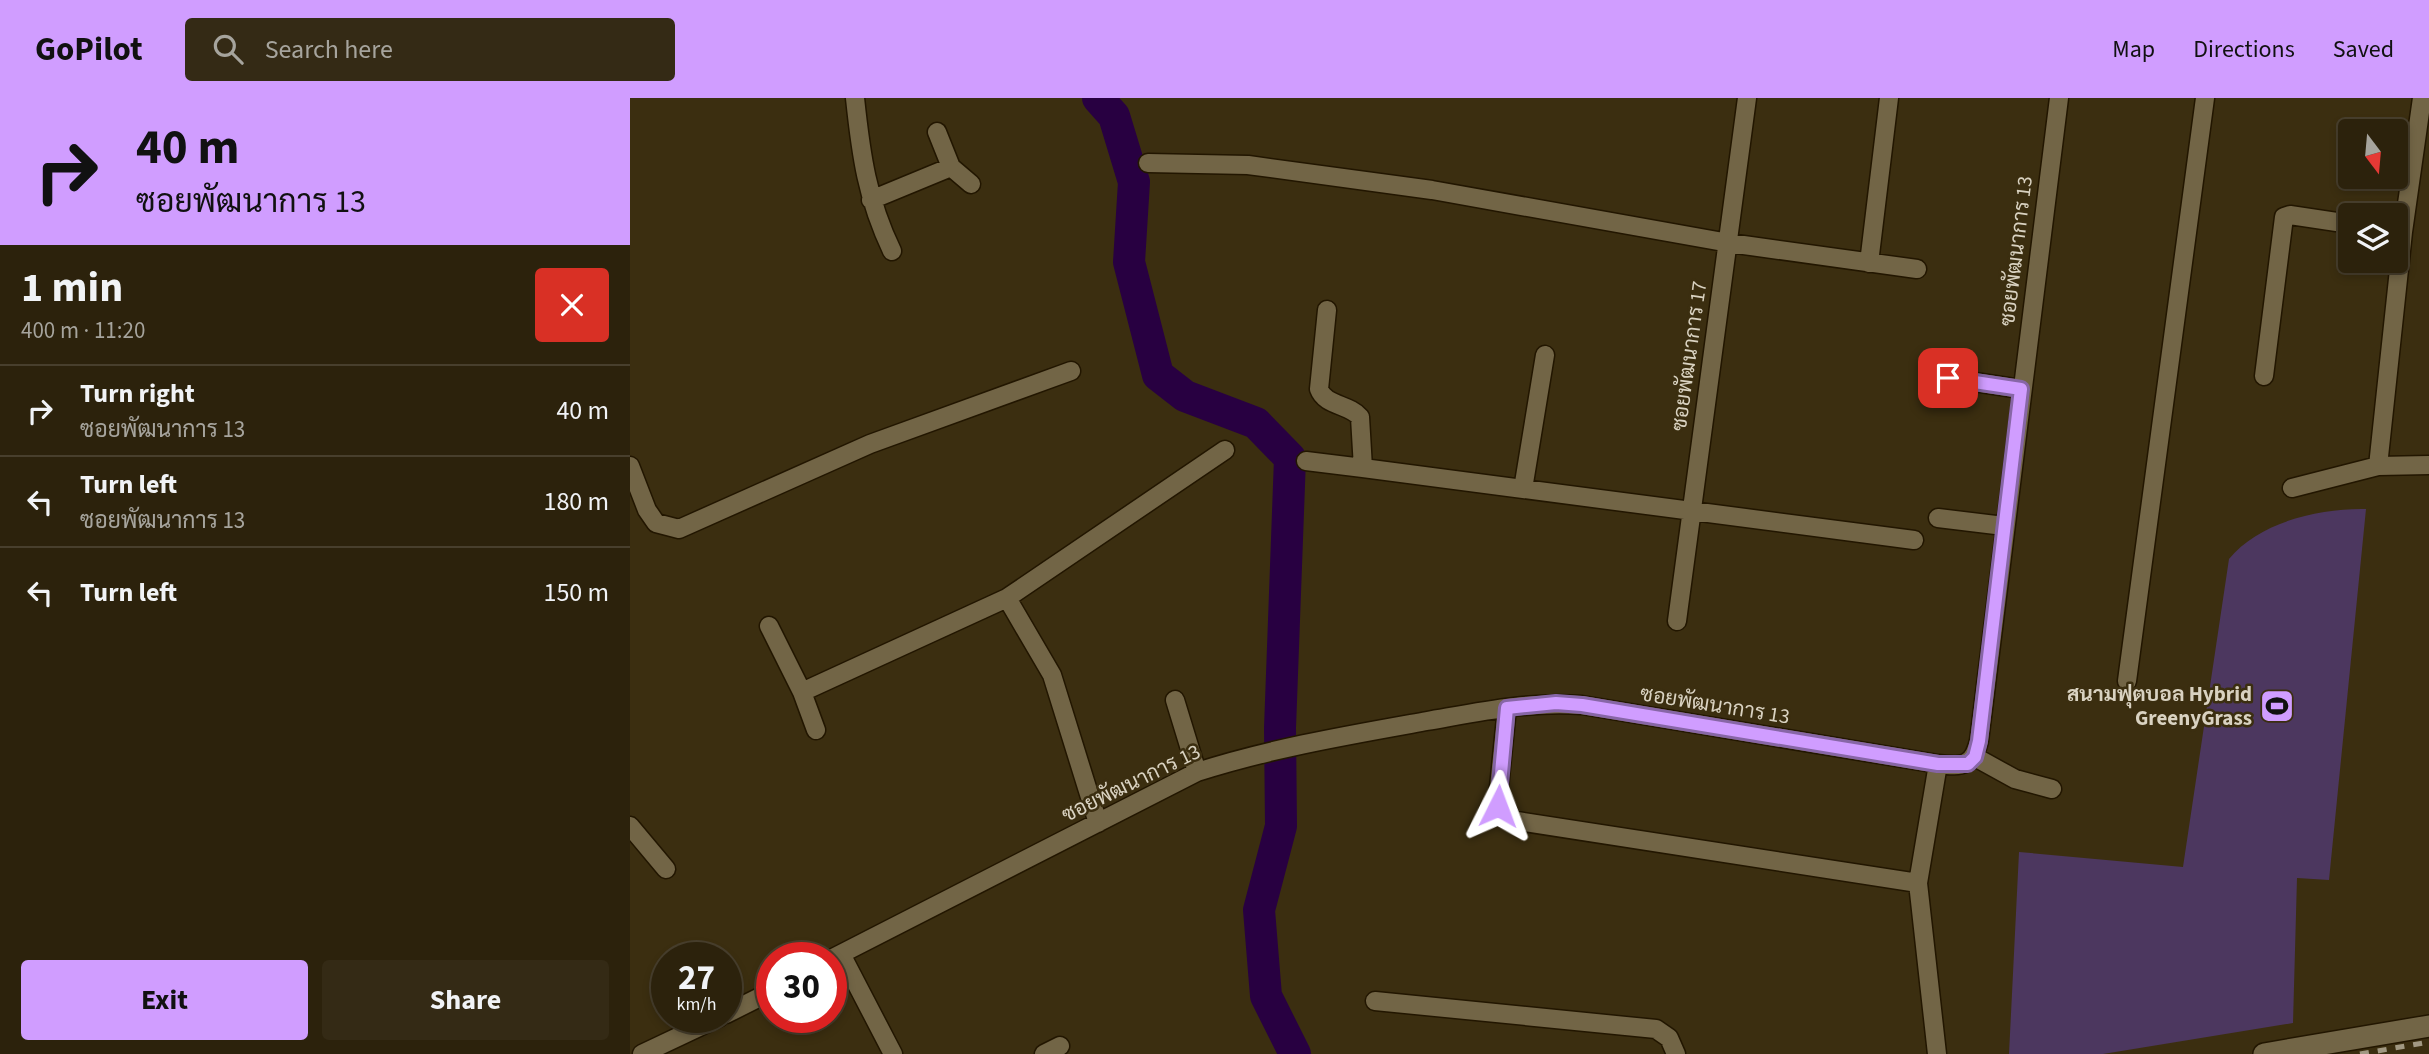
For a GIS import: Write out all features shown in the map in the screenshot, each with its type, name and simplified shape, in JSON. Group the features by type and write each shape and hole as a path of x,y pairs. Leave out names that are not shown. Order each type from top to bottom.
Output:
{"street":[{"path":"855,98 861,152 874,215 892,251"},
{"name":"ซอยพัฒนาการ 17","path":"1677,621 1747,98"},
{"path":"1868,262 1889,98"},
{"name":"ซอยพัฒนาการ 13","path":"847,951 1196,772 1276,748 1507,708 1556,703 1582,705 1938,764 1958,767 1968,764 1975,757 2059,98"},
{"path":"2127,681 2205,98"},
{"path":"2404,203 2422,98"},
{"path":"937,132 951,167 971,184"},
{"path":"1148,163 1248,165 1432,190 1729,243 1917,269"},
{"path":"871,200 951,167"},
{"path":"2264,376 2284,218 2290,215 2338,222"},
{"path":"2378,466 2395,273"},
{"path":"1327,310 1319,389 1324,397 1350,408 1360,417 1363,468"},
{"path":"1522,489 1545,355"},
{"path":"630,466 647,510 656,523 678,529 870,444 1071,371"},
{"path":"1948,378 2021,389"},
{"path":"802,692 1007,598 1225,450"},
{"path":"1306,461 1914,540"},
{"path":"2292,488 2378,466 2429,465"},
{"path":"1938,519 2004,526"},
{"path":"1007,598 1052,675 1098,823"},
{"path":"769,626 802,692 816,730"},
{"path":"1175,700 1196,772"},
{"path":"1507,708 1497,797 1498,806 1511,820 1918,883"},
{"path":"1975,757 2015,779 2052,789"},
{"path":"1937,1054 1918,883 1938,764"},
{"path":"630,826 666,869"},
{"path":"847,976 893,1054"},
{"path":"1375,1001 1656,1029 1669,1038 1676,1054"},
{"path":"2264,1054 2429,1026"},
{"path":"642,1054 686,1033"}],"shaded area":[{"name":"สนามฟุตบอล Hybrid GreenyGrass","path":"2366,509 2329,880 2297,878 2293,1023 2103,1054 2009,1054 2019,852 2183,867 2229,559 2257,535 2291,520 2329,511"}],"waterway":[{"path":"1098,98 1114,116 1134,182 1129,262 1158,375 1185,396 1256,423 1290,458 1280,728 1281,826 1259,910 1266,996 1295,1054"}],"railway":[{"path":"2360,1054 2429,1042"}],"place":[{"name":"สนามฟุตบอล Hybrid GreenyGrass","path":"2277,706"}],"route":[{"path":"1498,806 1507,708 1534,704 1582,705 1938,764 1958,767 1968,764 1975,757 1979,741 2021,389 1948,378"}]}
